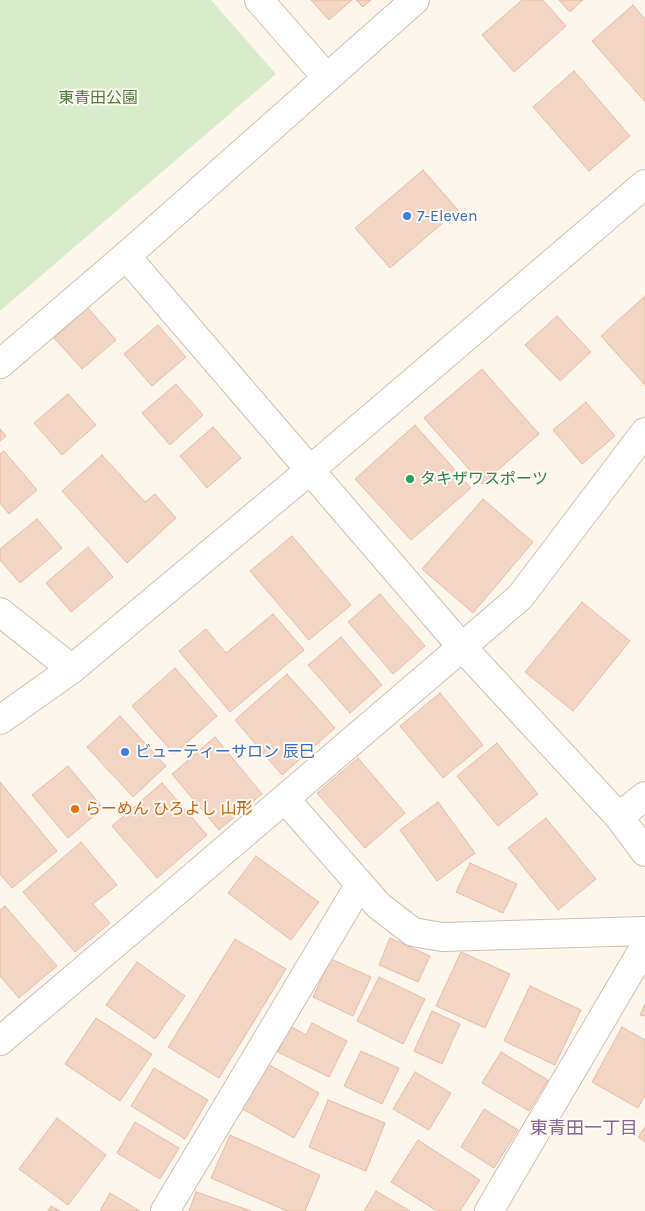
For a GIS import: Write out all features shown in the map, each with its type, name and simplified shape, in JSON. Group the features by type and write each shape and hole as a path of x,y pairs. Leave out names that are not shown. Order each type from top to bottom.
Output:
{"street":[{"path":"259,0 327,78"},
{"path":"0,364 126,256 415,0"},
{"path":"0,720 72,669 310,470 645,184"},
{"path":"126,256 462,647 618,817 645,852"},
{"path":"0,1041 520,598 645,432"},
{"path":"0,612 72,669"},
{"path":"618,817 645,796"},
{"path":"285,799 379,906 413,932 442,936 645,930"},
{"path":"165,1211 360,884"},
{"path":"489,1211 645,946"}],"green space":[{"name":"東青田公園","path":"0,0 211,0 276,74 0,311"}],"building":[{"path":"311,0 352,0 329,20"},
{"path":"356,0 371,0 363,7"},
{"path":"522,0 543,0 566,26 514,72 482,35"},
{"path":"559,0 583,0 570,12"},
{"path":"633,5 645,19 645,102 592,41"},
{"path":"574,71 630,136 589,171 533,107"},
{"path":"423,170 458,210 390,268 355,228"},
{"path":"645,296 645,385 601,336"},
{"path":"88,308 116,340 82,369 54,338"},
{"path":"557,316 591,352 560,381 525,345"},
{"path":"158,325 186,357 152,386 124,354"},
{"path":"482,369 539,434 482,484 424,418"},
{"path":"176,384 203,415 170,445 142,413"},
{"path":"68,394 96,425 62,455 34,423"},
{"path":"586,402 615,436 582,464 553,430"},
{"path":"415,425 471,488 411,540 355,479"},
{"path":"213,427 241,458 207,488 180,456"},
{"path":"0,429 6,436 0,441"},
{"path":"4,451 37,490 9,514 0,503 0,454"},
{"path":"102,455 145,502 155,494 176,518 127,563 62,491"},
{"path":"483,499 533,542 473,613 422,569"},
{"path":"37,519 62,548 20,583 0,560 0,549"},
{"path":"292,536 351,605 309,640 250,571"},
{"path":"88,547 113,577 71,612 46,583"},
{"path":"380,594 425,646 393,674 348,622"},
{"path":"582,602 630,641 573,711 525,672"},
{"path":"273,614 304,650 230,712 179,651 206,629 226,653"},
{"path":"341,637 382,685 350,713 308,665"},
{"path":"175,668 217,716 174,754 132,706"},
{"path":"287,674 335,728 282,775 235,720"},
{"path":"440,693 483,745 443,778 400,726"},
{"path":"120,716 166,766 133,797 87,747"},
{"path":"215,737 262,794 219,830 172,774"},
{"path":"497,743 538,794 498,826 457,776"},
{"path":"358,758 405,813 365,848 317,793"},
{"path":"68,766 103,808 68,838 32,795"},
{"path":"0,782 57,851 12,888 0,874"},
{"path":"162,783 207,835 157,878 112,826"},
{"path":"438,802 475,853 437,881 400,830"},
{"path":"546,818 596,879 558,910 508,848"},
{"path":"81,842 117,885 93,904 110,923 75,952 23,892"},
{"path":"256,856 319,902 291,940 228,893"},
{"path":"470,863 517,884 503,913 456,892"},
{"path":"5,906 57,966 19,998 0,976 0,910"},
{"path":"390,938 430,956 418,982 379,965"},
{"path":"235,939 286,969 219,1078 168,1047"},
{"path":"461,952 510,974 485,1028 436,1006"},
{"path":"331,959 371,977 353,1016 313,997"},
{"path":"137,962 185,996 155,1039 106,1005"},
{"path":"379,977 425,999 403,1044 357,1021"},
{"path":"530,986 581,1010 555,1065 504,1041"},
{"path":"645,1004 645,1016 640,1015"},
{"path":"432,1011 460,1024 442,1064 414,1051"},
{"path":"96,1018 152,1054 120,1101 65,1064"},
{"path":"312,1023 347,1041 329,1077 278,1052 290,1026 306,1035"},
{"path":"622,1027 645,1040 645,1095 638,1108 592,1082"},
{"path":"361,1051 399,1068 382,1104 344,1086"},
{"path":"501,1052 548,1080 529,1111 482,1083"},
{"path":"266,1063 319,1093 294,1138 241,1108"},
{"path":"154,1068 208,1100 185,1139 131,1106"},
{"path":"415,1072 451,1093 429,1130 393,1109"},
{"path":"328,1100 385,1123 366,1171 309,1147"},
{"path":"484,1109 518,1130 494,1168 461,1147"},
{"path":"57,1118 106,1155 68,1205 19,1169"},
{"path":"135,1122 179,1148 160,1179 117,1153"},
{"path":"645,1127 645,1142 638,1137"},
{"path":"230,1135 320,1175 305,1211 287,1211 211,1178"},
{"path":"418,1140 480,1180 460,1211 437,1211 391,1182"},
{"path":"376,1191 410,1211 364,1211"},
{"path":"196,1192 251,1211 189,1211"},
{"path":"110,1193 140,1211 100,1211"},
{"path":"51,1206 60,1211 48,1211"}],"place":[{"name":"7-Eleven","path":"407,216"},
{"name":"タキザワスポーツ","path":"410,479"},
{"name":"ビューティーサロン 辰巳","path":"125,752"},
{"name":"らーめん ひろよし 山形","path":"75,809"}],"district":[{"name":"東青田一丁目","path":"584,1129"}]}
